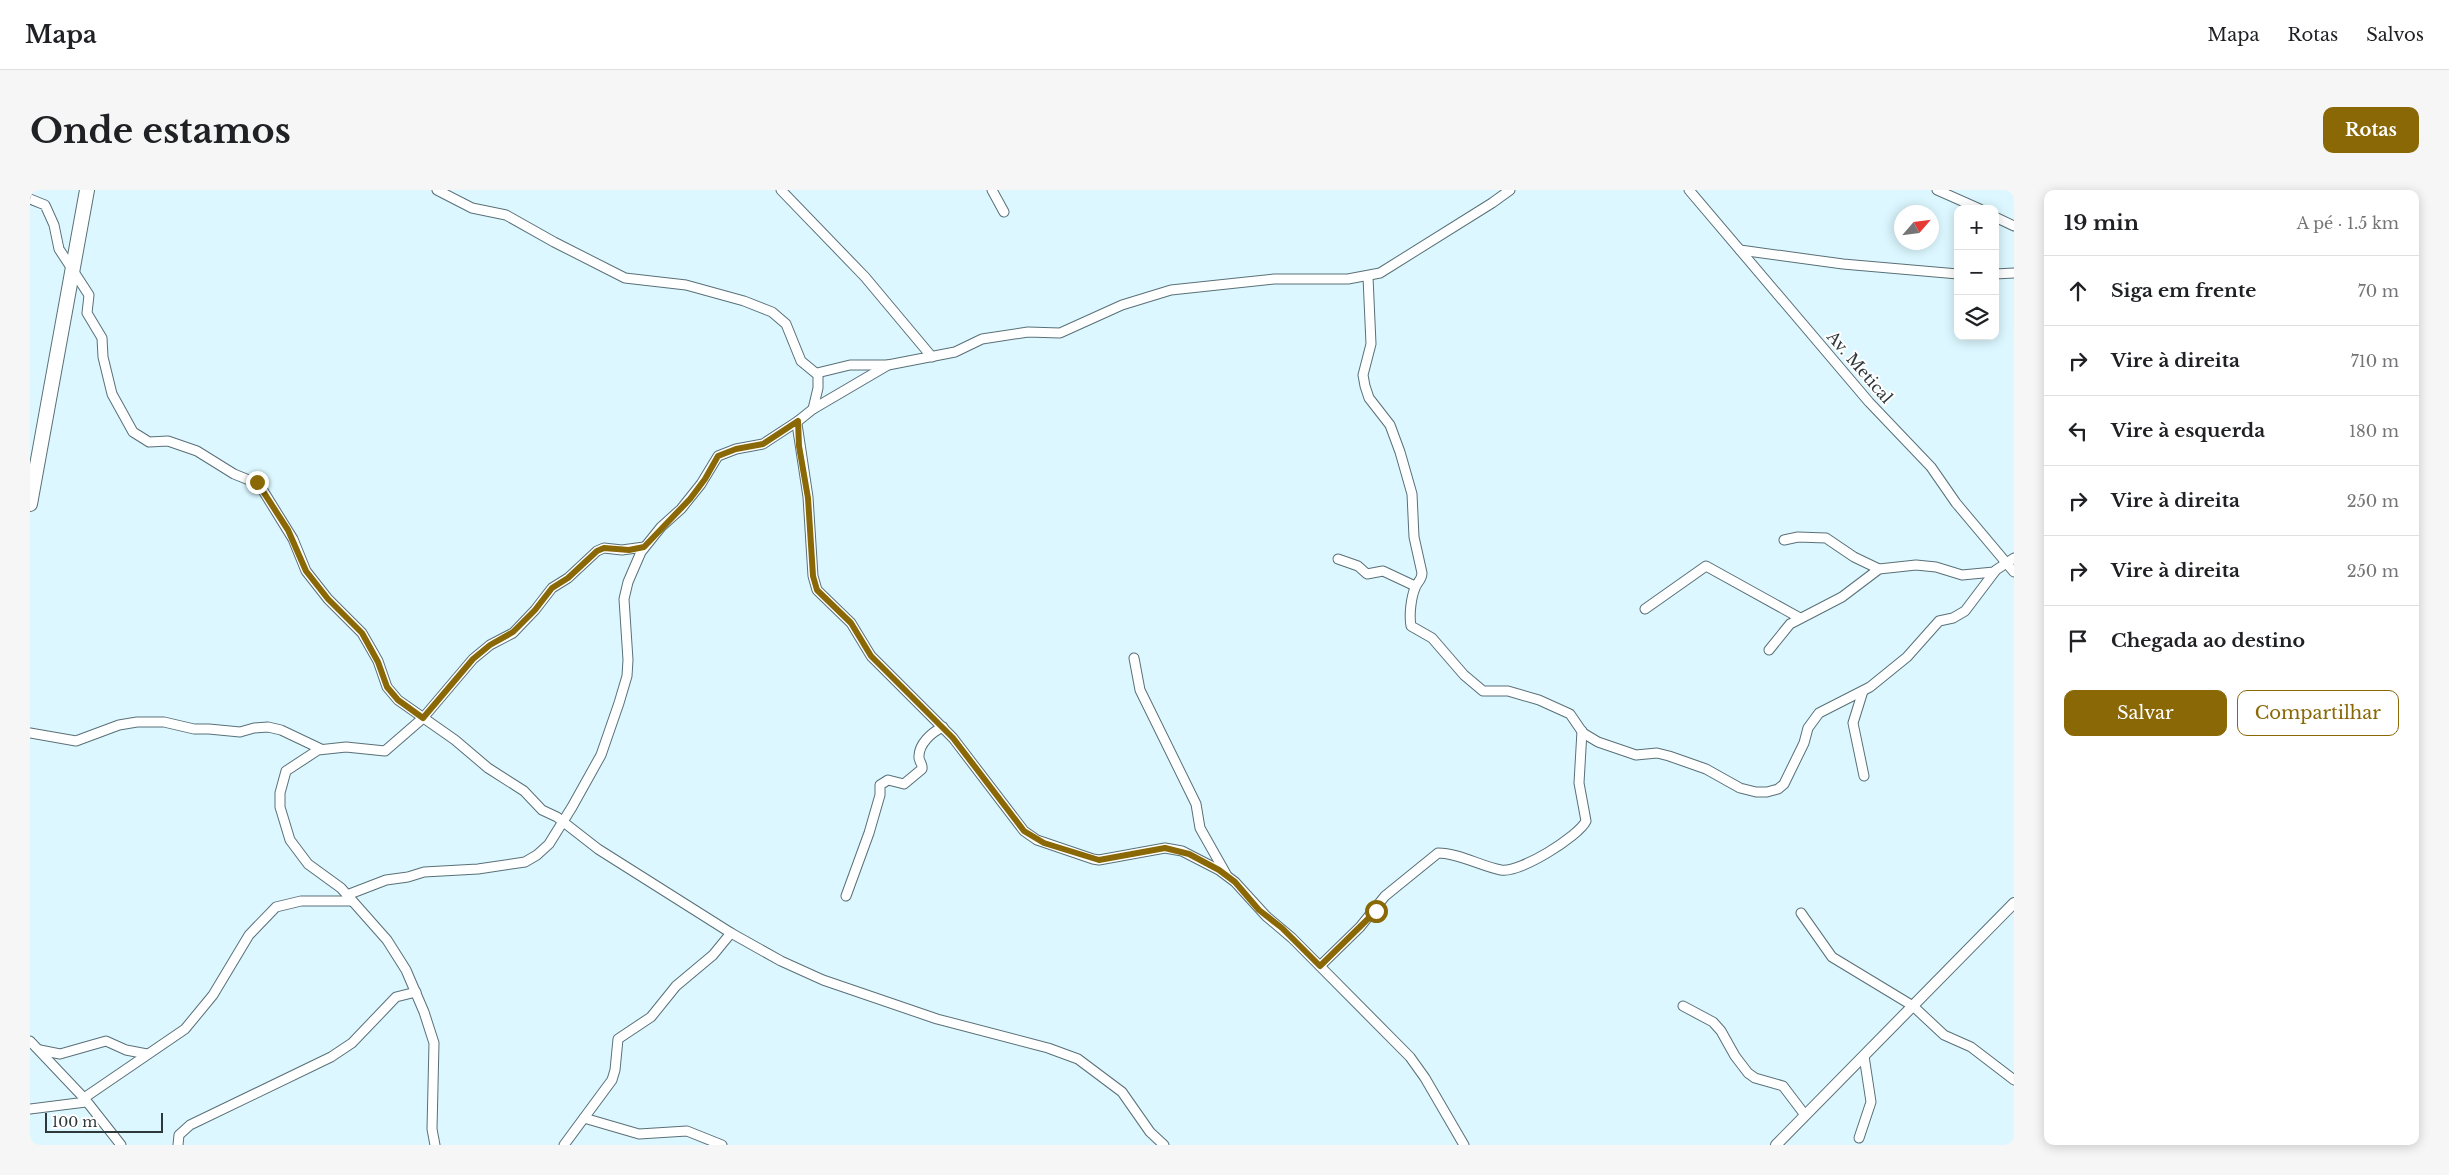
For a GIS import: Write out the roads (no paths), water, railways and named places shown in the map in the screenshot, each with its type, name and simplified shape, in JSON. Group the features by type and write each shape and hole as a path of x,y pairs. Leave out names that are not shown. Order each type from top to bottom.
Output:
{"highway":[{"path":"30,504 87,190"}],"street":[{"path":"437,190 472,208 506,214 554,242 624,278 686,285 744,301 772,312 786,324 801,361 817,373 818,388 813,409"},
{"path":"781,190 865,277 932,357"},
{"path":"992,190 1004,212"},
{"path":"817,373 850,365 888,365 932,357 955,352 986,338 1028,332 1060,332 1122,306 1171,290 1274,279 1348,279 1368,277 1380,273 1405,259 1510,190"},
{"name":"Av. Metical","path":"1689,190 1869,402 1931,467 1956,503 2010,561 2014,572"},
{"path":"1937,190 1971,205"},
{"path":"30,199 45,205 54,225 59,249 72,272 83,284 89,295 87,313 102,338 103,357 111,390 133,432 150,442 168,441 197,451 234,474 259,484 293,539 306,571 328,599 362,633 378,662 383,679 394,695 423,718 456,740 488,768 524,791 537,806 563,822 598,848 731,933 781,961 824,980 937,1019 1021,1040 1078,1059 1122,1092 1150,1132 1164,1145"},
{"path":"1999,218 2014,226"},
{"path":"1740,250 1842,264 1954,274"},
{"path":"1999,274 2014,273"},
{"path":"1368,277 1371,344 1363,374 1365,386 1369,398 1390,425 1395,436 1412,494 1414,538 1422,577 1415,586 1411,626 1437,643 1447,658 1476,687 1488,692 1508,691 1539,700 1570,714 1589,738 1636,755 1657,753 1669,756 1706,769 1740,788 1756,792 1778,789 1784,784 1804,743 1808,728 1819,713 1863,691 1907,657 1939,621 1953,618 1965,612 1994,572 2010,561"},
{"path":"30,1109 85,1100 190,1025 213,995 242,945 276,907 301,901 349,898 386,880 408,877 424,872 478,869 531,860 555,836 601,755 627,676 628,660 624,599 628,582 644,547 690,499 705,479 718,456 736,449 763,444 813,409 888,365"},
{"path":"798,421 799,446 808,498 813,576 817,590 851,623 871,656 943,727 1019,824 1037,840 1099,860 1146,850 1174,849 1189,854 1226,874"},
{"path":"1784,540 1798,537 1826,538 1854,558 1879,569 1916,565 1936,567 1962,575 1994,572"},
{"path":"435,1145 432,1129 434,1044 416,992 398,955 387,940 333,882 308,864 290,840 280,807 280,793 286,770 321,749 346,747 385,751 423,718 473,659 490,645 513,632 535,610 552,588 568,578 597,551 604,548 629,550 644,547"},
{"path":"1338,559 1358,566 1367,574 1383,571 1415,586"},
{"path":"1645,610 1706,566 1800,618"},
{"path":"1769,650 1790,624 1842,597 1879,569"},
{"path":"1134,658 1140,690 1193,797 1200,828 1226,874 1259,910 1282,928 1410,1057 1425,1078 1464,1145"},
{"path":"1863,691 1853,723 1864,776"},
{"path":"30,733 76,741 119,725 137,722 164,722 194,730 210,729 240,732 268,727 281,730 321,749"},
{"path":"846,896 869,833 880,795 880,785 888,780 904,784 922,769 923,766 919,759 923,746 930,735 943,727"},
{"path":"1320,966 1360,927 1385,896 1438,853 1473,860 1504,870 1538,859 1577,833 1586,821 1579,783 1582,731"},
{"path":"1776,1145 2014,903"},
{"path":"1801,912 1832,957 1913,1006 1944,1035 1970,1047 2014,1080"},
{"path":"564,1145 612,1080 615,1070 618,1039 651,1016 676,986 713,955 731,933"},
{"path":"178,1145 179,1136 190,1125 331,1057 352,1043 396,997 416,992"},
{"path":"1683,1006 1713,1022 1721,1031 1734,1056 1748,1073 1755,1078 1783,1086 1805,1115"},
{"path":"30,1040 85,1100 120,1145"},
{"path":"40,1050 60,1054 106,1042 126,1050 147,1054"},
{"path":"1859,1138 1871,1102 1864,1056"},
{"path":"584,1118 639,1134 687,1131 722,1145"}]}
